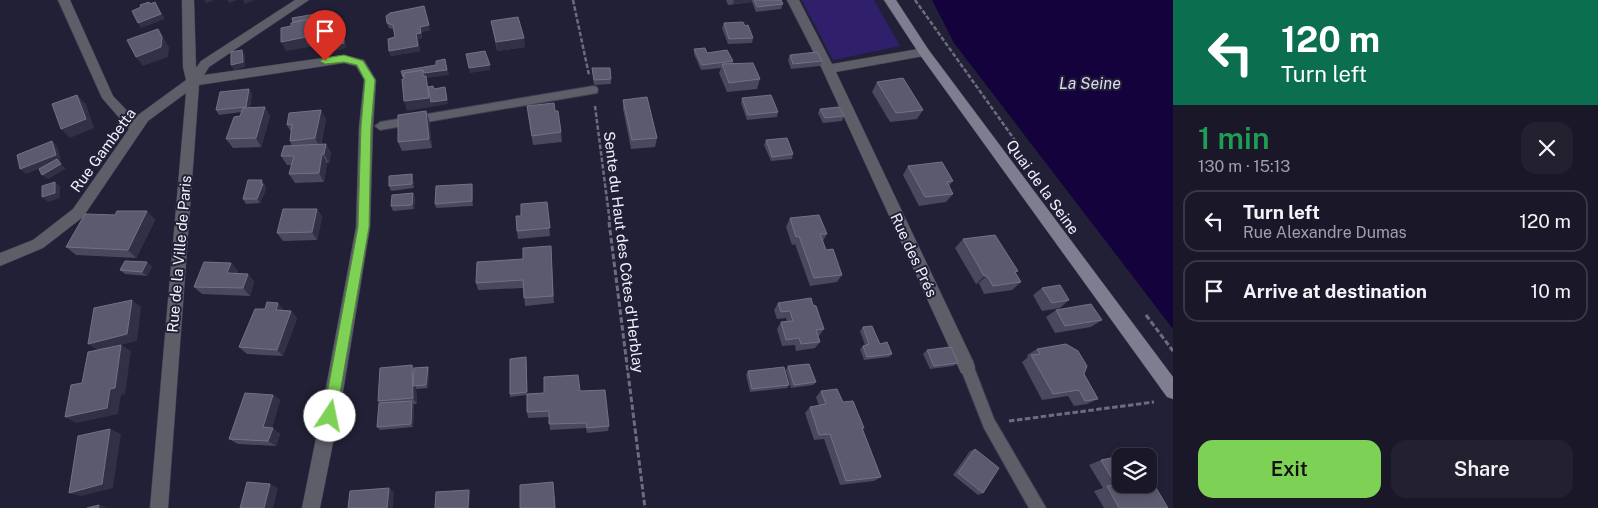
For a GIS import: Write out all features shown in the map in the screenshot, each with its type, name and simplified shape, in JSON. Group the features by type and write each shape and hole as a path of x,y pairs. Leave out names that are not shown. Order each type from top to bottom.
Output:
{"street":[{"path":"64,0 108,98 136,128"},
{"name":"Rue de la Ville de Paris","path":"159,508 193,81 190,67 188,0"},
{"name":"Rue Gambetta","path":"0,260 38,244 78,213 144,118 193,81 205,64 303,0"},
{"name":"Rue des Prés","path":"793,0 828,69 966,367"},
{"name":"Quai de la Seine","path":"890,0 924,52 1168,396"},
{"path":"828,69 924,52"},
{"path":"193,81 344,58 360,63 370,80 366,127 363,227 333,398 311,508"}],"lane":[{"path":"380,126 593,90"},
{"name":"Rue des Prés","path":"966,367 989,423 1038,508"}],"path":[{"name":"Sente du Haut des Côtes d'Herblay","path":"572,0 593,90 645,508"},
{"path":"989,423 1168,396"}],"shaded area":[{"path":"802,0 874,0 900,46 833,60"}],"water":[{"name":"La Seine","path":"932,0 1173,0 1173,329 954,43"}],"building":[{"path":"754,0 781,0 783,4 757,7"},
{"path":"149,2 150,4 155,2 161,14 138,23 132,11 141,7 140,5"},
{"path":"424,6 429,25 420,27 421,33 416,34 418,46 389,51 388,39 395,37 393,25 387,23 386,16 390,13"},
{"path":"316,14 317,23 315,18 293,22 292,18"},
{"path":"518,17 524,38 496,42 491,21"},
{"path":"315,18 315,23 310,24 311,36 281,42 281,28 291,26 291,23"},
{"path":"743,22 745,26 748,25 753,38 729,39 724,23"},
{"path":"158,29 162,37 161,47 136,57 127,40"},
{"path":"343,33 344,43 333,46 332,35"},
{"path":"705,48 707,53 727,50 733,61 702,65 694,49"},
{"path":"242,50 243,62 231,65 231,52"},
{"path":"485,51 490,65 469,68 466,54"},
{"path":"817,52 822,61 793,64 790,55"},
{"path":"445,59 447,70 424,73 423,70 404,73 403,77 401,71 436,65 436,61"},
{"path":"753,63 760,79 729,83 722,64"},
{"path":"592,68 610,68 611,79 594,80"},
{"path":"423,70 423,76 426,76 429,98 404,101 402,79 404,79 404,73"},
{"path":"903,78 923,110 896,113 877,82"},
{"path":"433,86 434,89 445,87 447,100 431,102 428,87"},
{"path":"249,89 246,107 216,110 220,92"},
{"path":"77,95 86,119 61,129 52,104"},
{"path":"771,95 778,112 748,115 742,98"},
{"path":"647,97 657,138 632,140 623,100"},
{"path":"554,103 555,111 558,111 561,132 532,136 527,106"},
{"path":"265,107 256,138 226,139 234,117 240,116 243,108"},
{"path":"839,107 844,116 825,118 820,109"},
{"path":"321,110 315,138 290,141 292,124 287,125 289,113"},
{"path":"426,111 429,139 398,142 398,115"},
{"path":"787,138 793,154 772,157 766,140"},
{"path":"52,141 56,155 20,169 17,155"},
{"path":"326,144 324,154 322,154 319,173 289,174 294,156 281,156 284,146"},
{"path":"57,159 61,164 42,175 39,169"},
{"path":"942,162 953,181 947,182 953,194 925,197 908,166"},
{"path":"412,174 412,184 389,186 389,176"},
{"path":"248,180 262,180 261,184 263,184 257,199 243,199"},
{"path":"55,182 55,193 42,197 42,186"},
{"path":"472,184 472,201 435,204 436,186"},
{"path":"413,193 412,205 391,206 392,195"},
{"path":"547,202 550,228 517,231 516,216 521,216 521,204"},
{"path":"283,209 317,209 312,232 277,233"},
{"path":"117,211 147,211 128,250 66,247 85,214 115,215"},
{"path":"819,215 827,234 820,234 826,250 833,249 842,275 814,278 799,236 796,237 790,218"},
{"path":"995,235 1018,271 1015,272 1021,282 993,286 987,276 984,276 963,239"},
{"path":"551,246 553,296 524,298 523,280 476,283 477,262 523,259 523,248"},
{"path":"125,261 147,262 142,272 120,270"},
{"path":"204,262 231,263 227,273 248,274 243,288 194,287"},
{"path":"1060,285 1069,300 1052,303 1042,288"},
{"path":"811,298 813,305 816,306 824,329 816,330 820,342 801,344 799,338 786,340 781,322 793,321 790,311 781,312 778,303"},
{"path":"132,300 127,334 88,344 94,308"},
{"path":"267,302 278,303 276,310 291,311 277,350 239,347 255,309 265,309"},
{"path":"1091,304 1102,320 1065,326 1056,310"},
{"path":"872,326 880,344 887,342 892,354 867,357 863,346 869,344 863,327"},
{"path":"1066,344 1078,351 1087,366 1084,374 1098,399 1085,401 1079,390 1053,394 1031,355 1040,354 1037,349"},
{"path":"121,345 115,388 110,389 107,408 65,417 71,385 82,383 88,352"},
{"path":"951,347 958,363 934,366 927,350"},
{"path":"526,357 527,392 510,394 510,359"},
{"path":"809,364 816,382 794,385 788,366"},
{"path":"412,365 413,398 378,401 380,368"},
{"path":"428,367 426,385 413,386 414,368"},
{"path":"784,367 789,385 752,389 748,371"},
{"path":"578,375 580,391 605,390 609,426 587,428 586,423 549,424 549,411 527,412 527,394 544,393 544,377"},
{"path":"837,389 843,402 853,401 881,477 846,481 830,434 819,435 810,407 826,404 821,391"},
{"path":"245,393 273,395 263,427 273,428 268,441 229,439"},
{"path":"412,401 411,424 377,427 379,403"},
{"path":"110,429 102,484 69,493 78,436"},
{"path":"975,449 999,468 983,493 958,473"},
{"path":"1112,458 1112,478 1101,460"},
{"path":"247,482 270,484 264,508 240,508"},
{"path":"553,482 555,508 520,508 520,485"},
{"path":"1112,485 1112,493 1157,493 1157,489 1168,508 1119,508 1107,486"},
{"path":"389,488 387,508 348,508 350,491"},
{"path":"469,490 468,508 435,508 436,492"},
{"path":"99,505 98,508 87,508"}],"route":[{"path":"325,61 344,58 360,63 370,80 366,127 363,227 330,416"}]}
